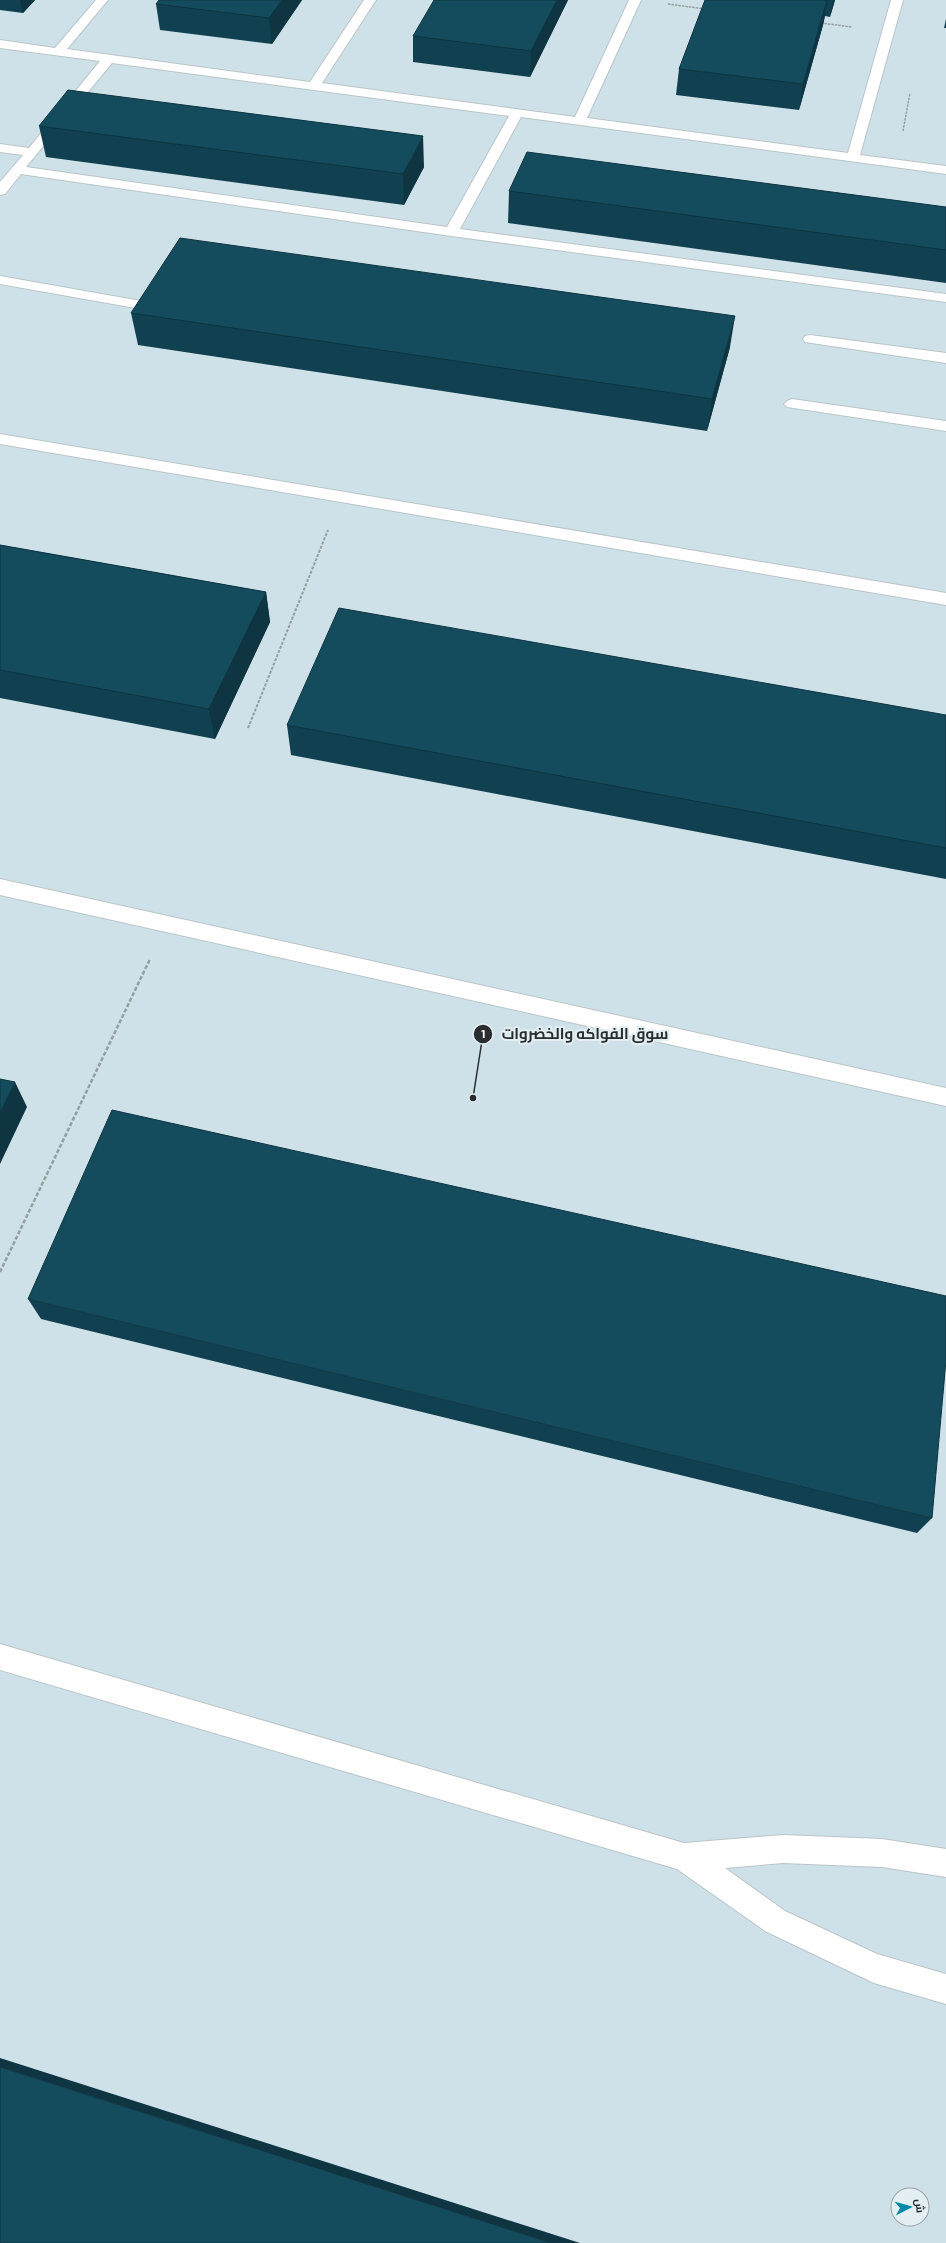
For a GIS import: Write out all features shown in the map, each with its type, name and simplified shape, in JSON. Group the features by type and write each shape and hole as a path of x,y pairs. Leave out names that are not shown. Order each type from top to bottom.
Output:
{"lane":[{"path":"58,52 102,0"},
{"path":"314,85 370,0"},
{"path":"580,120 635,0"},
{"path":"853,157 897,0"},
{"path":"0,44 580,120 946,170"},
{"path":"0,191 109,58"},
{"path":"451,232 517,112"},
{"path":"0,148 32,152"},
{"path":"18,170 451,232 946,298"},
{"path":"0,280 158,308"},
{"path":"810,339 946,358"},
{"path":"792,404 946,426"},
{"path":"0,439 946,599"},
{"path":"0,887 946,1097"},
{"path":"0,1657 684,1857 775,1921 874,1968 946,1989"},
{"path":"684,1857 783,1849 882,1853 946,1863"}],"path":[{"path":"635,0 706,9"},
{"path":"817,22 888,31"},
{"path":"903,136 911,90"},
{"path":"248,728 341,497"},
{"path":"0,1272 166,924"}],"shaded area":[{"path":"0,0 946,0 946,2243 0,2243"}],"building":[{"path":"159,0 282,0 269,18 156,4"},
{"path":"434,0 557,0 531,51 413,36"},
{"path":"705,0 827,0 803,84 679,69"},
{"path":"68,90 423,136 403,174 39,126"},
{"path":"527,152 946,207 946,250 509,191"},
{"path":"180,238 735,316 712,399 131,313"},
{"path":"0,545 266,592 209,709 0,670"},
{"path":"339,608 946,715 946,848 287,725"},
{"path":"0,1079 15,1082 0,1112"},
{"path":"112,1110 946,1296 946,1360 932,1518 28,1299"},
{"path":"0,2067 551,2243 0,2243"}],"place":[{"name":"سوق الفواكه والخضروات","path":"473,1098"}]}
